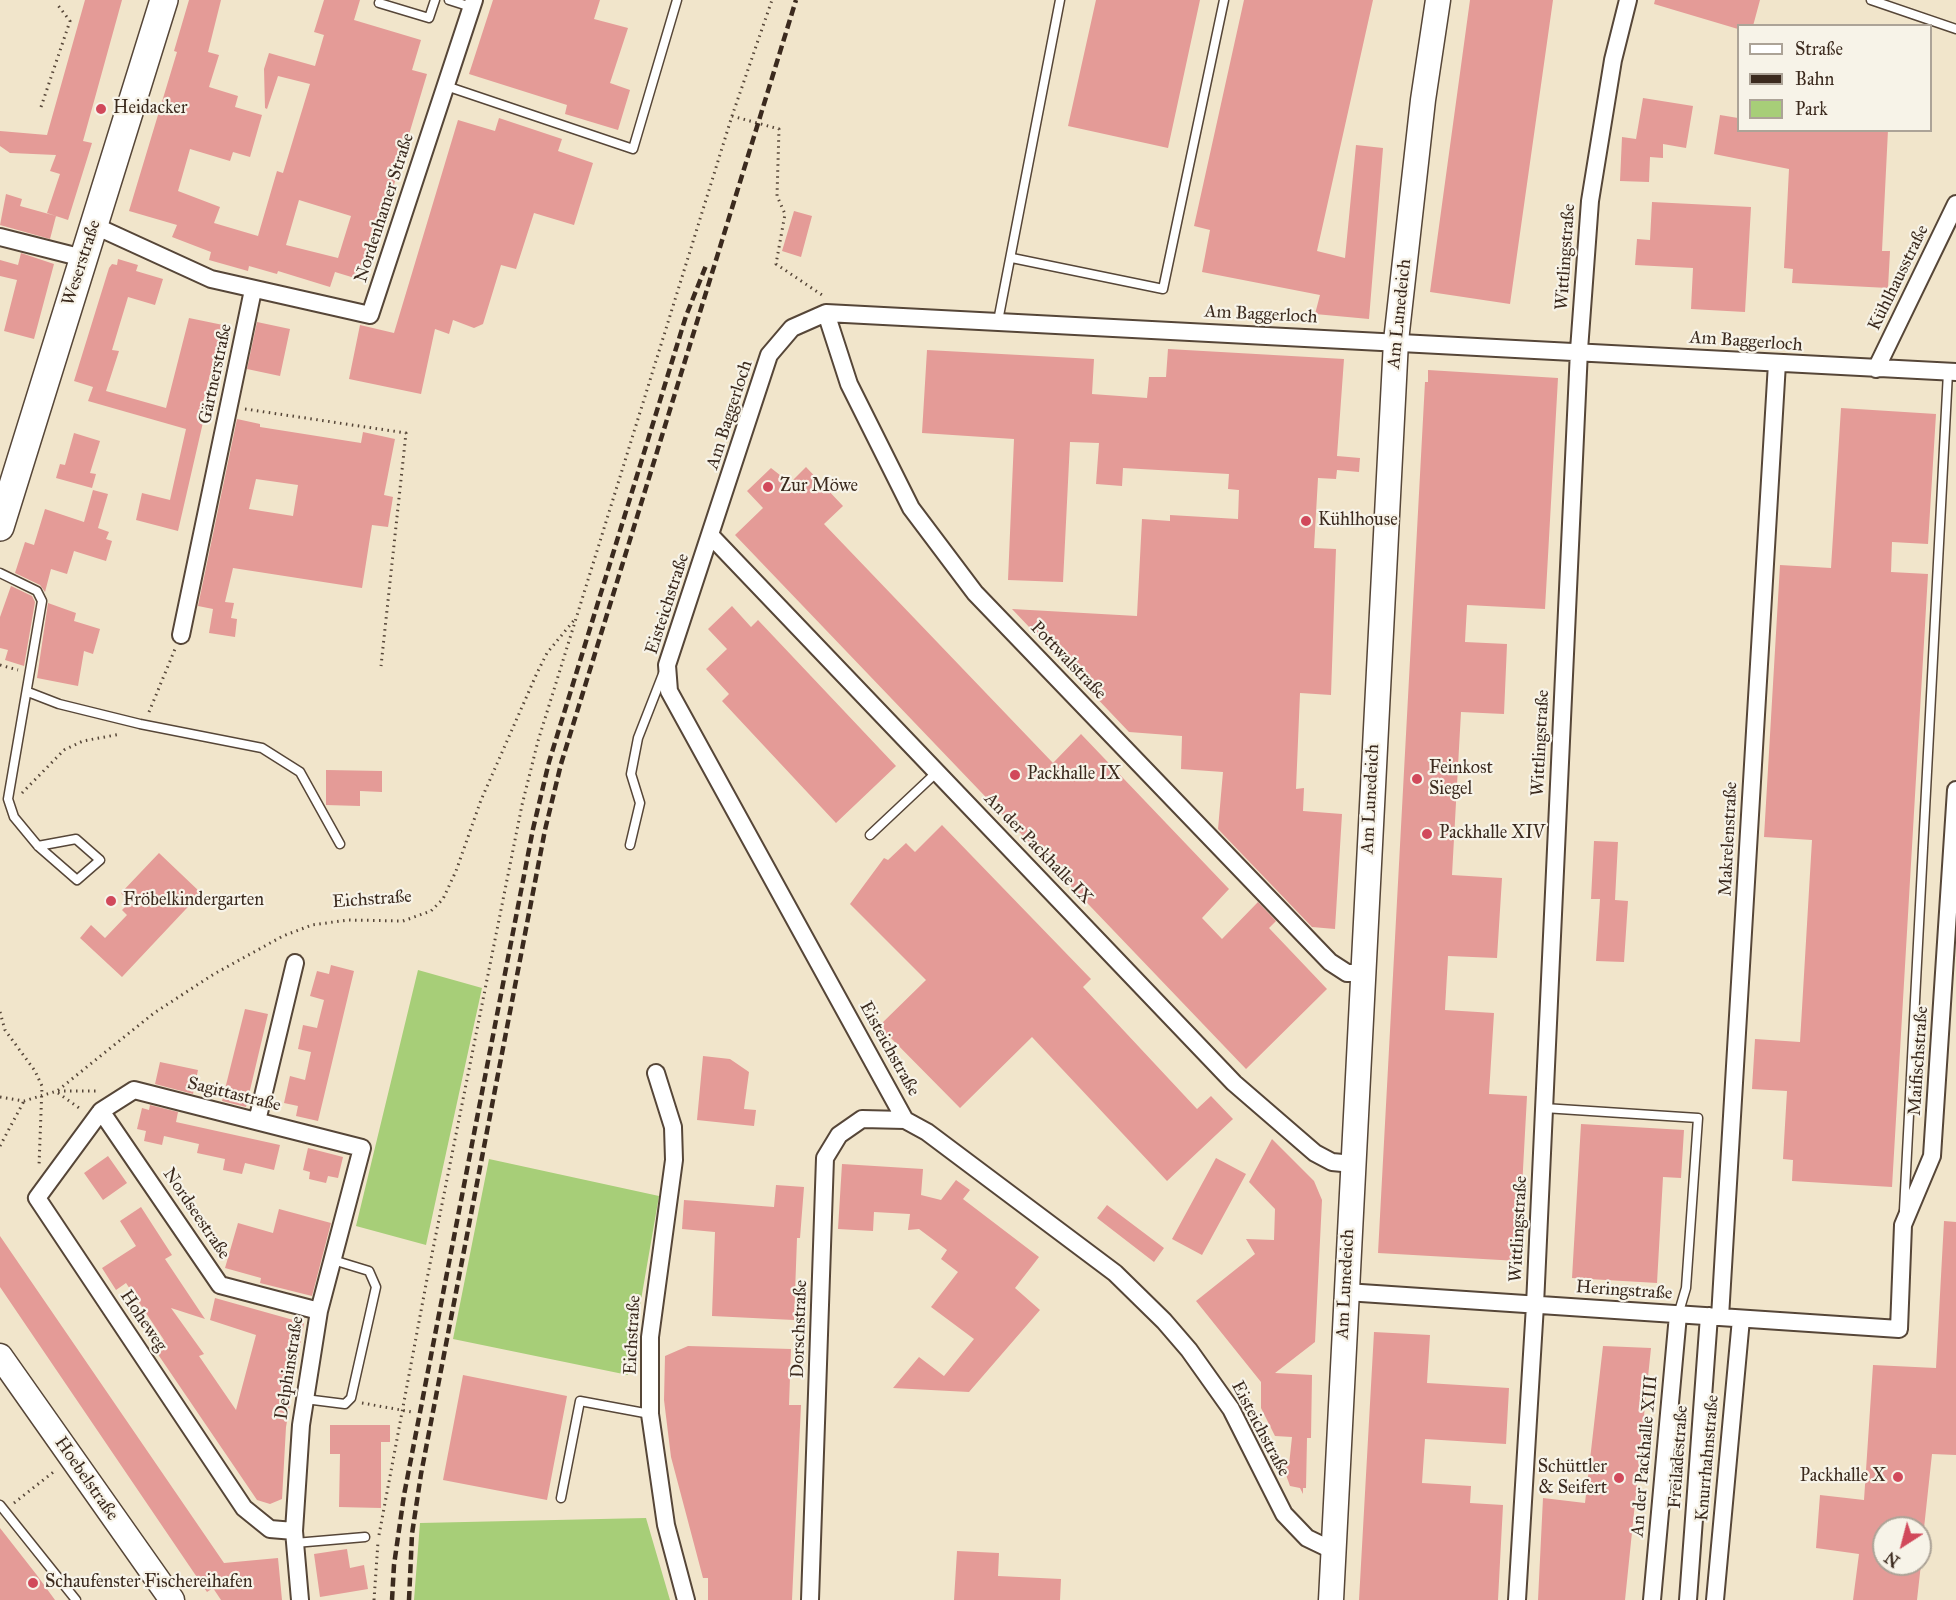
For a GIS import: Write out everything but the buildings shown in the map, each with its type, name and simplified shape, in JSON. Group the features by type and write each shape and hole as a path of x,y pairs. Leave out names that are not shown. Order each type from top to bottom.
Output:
{"main road":[{"name":"Weserstraße","path":"0,527 164,0"}],"street":[{"name":"Am Lunedeich","path":"1331,1600 1361,973 1396,341 1423,100 1438,0"},
{"name":"Wittlingstraße","path":"1517,1600 1544,1108 1579,350 1590,201 1612,60 1628,0"},
{"name":"Nordenhamer Straße","path":"253,290 370,315 472,3"},
{"name":"Kühlhausstraße","path":"1876,369 1956,204"},
{"path":"93,225 211,279 253,290"},
{"path":"0,237 83,258"},
{"name":"Gärtnerstraße","path":"181,635 253,290"},
{"name":"Am Baggerloch","path":"711,536 769,355 792,328 826,313 1579,350 1952,372"},
{"name":"Pottwalstraße","path":"826,313 849,384 911,508 975,593 1330,962 1347,973 1361,973"},
{"name":"Makrelenstraße","path":"1714,1317 1778,363"},
{"name":"Eisteichstraße","path":"711,536 667,665 669,691 905,1120 927,1132 1115,1273 1164,1321 1212,1380 1231,1409 1284,1514 1307,1538 1334,1551"},
{"name":"An der Packhalle IX","path":"711,536 1234,1083 1315,1153 1332,1162 1353,1164"},
{"name":"Maifischstraße","path":"1899,1329 1903,1226 1932,1156 1956,790"},
{"path":"257,1121 295,963"},
{"name":"Eichstraße","path":"656,1073 673,1127 674,1160 650,1337 650,1414 666,1525 686,1600"},
{"name":"Sagittastraße","path":"101,1111 134,1090 362,1148"},
{"path":"37,1198 101,1111"},
{"name":"Nordseestraße","path":"101,1111 220,1285 319,1311"},
{"name":"Dorschstraße","path":"810,1600 825,1158 839,1135 862,1119 905,1120"},
{"name":"Delphinstraße","path":"300,1600 294,1537 301,1425 319,1311 362,1148"},
{"name":"Hoheweg","path":"37,1198 244,1508 270,1529 294,1537"},
{"name":"Heringstraße","path":"1346,1292 1899,1329"},
{"name":"An der Packhalle XIII","path":"1652,1600 1678,1315"},
{"name":"Freiladestraße","path":"1688,1600 1714,1317"},
{"name":"Knurrhahnstraße","path":"1715,1600 1741,1319"},
{"name":"Hoebelstraße","path":"0,1357 172,1600"}],"lane":[{"path":"379,3 429,18 435,0"},
{"path":"449,0 472,3"},
{"path":"446,86 633,149 677,0"},
{"path":"998,321 1060,0"},
{"path":"1012,258 1163,289 1224,0"},
{"path":"1871,0 1956,29"},
{"path":"1903,1226 1952,372"},
{"path":"0,573 37,591 42,601 8,799 10,807 14,817 38,846 76,880 100,860 76,839 38,846"},
{"path":"630,845 640,803 631,774 638,738 667,665"},
{"path":"28,692 59,704 140,724 262,748 300,772 340,844"},
{"path":"870,835 937,772"},
{"path":"1544,1108 1698,1118 1686,1288 1678,1315"},
{"path":"305,1399 345,1404 349,1401 376,1287 369,1271 333,1260"},
{"path":"561,1498 580,1401 650,1414"},
{"path":"3,1507 76,1600"},
{"path":"294,1537 365,1537"}],"path":[{"path":"374,1600 377,1546 522,806 538,741 732,117 772,0"},
{"path":"41,107 70,21 57,4"},
{"path":"732,117 779,129 777,196 785,214 776,264 822,295 826,313"},
{"path":"229,406 406,434 381,666"},
{"name":"Eichstraße","path":"0,1097 24,1101 57,1092 154,1013 214,974 274,940 312,925 348,920 403,921 431,911 443,899 456,871 481,800 537,673 547,653 576,617"},
{"path":"10,807 64,750 83,741 126,732 140,724 153,706 181,635"},
{"path":"0,1012 5,1030 35,1071 44,1097 37,1198"},
{"path":"57,1092 101,1090"},
{"path":"57,1092 83,1110 101,1111"},
{"path":"0,1146 24,1101"},
{"path":"349,1401 412,1412"},
{"path":"3,1507 72,1458"}],"green space":[{"path":"418,970 482,988 426,1245 356,1226"},
{"path":"489,1159 659,1196 628,1375 453,1339"},
{"path":"646,1518 670,1600 414,1600 420,1523"}],"railway":[{"path":"409,1600 412,1534 421,1474 545,830 561,764 796,0"},
{"path":"392,1600 394,1565 404,1495 533,829 549,762 686,316 707,263"}],"place":[{"name":"Heidacker","path":"101,109"},
{"name":"Zur Möwe","path":"768,487"},
{"name":"Kühlhouse","path":"1306,521"},
{"name":"Packhalle IX","path":"1015,775"},
{"name":"Feinkost Siegel","path":"1417,779"},
{"name":"Packhalle XIV","path":"1427,834"},
{"name":"Fröbelkindergarten","path":"111,901"},
{"name":"Packhalle X","path":"1898,1477"},
{"name":"Schüttler & Seifert","path":"1619,1478"},
{"name":"Schaufenster Fischereihafen","path":"33,1583"}]}
